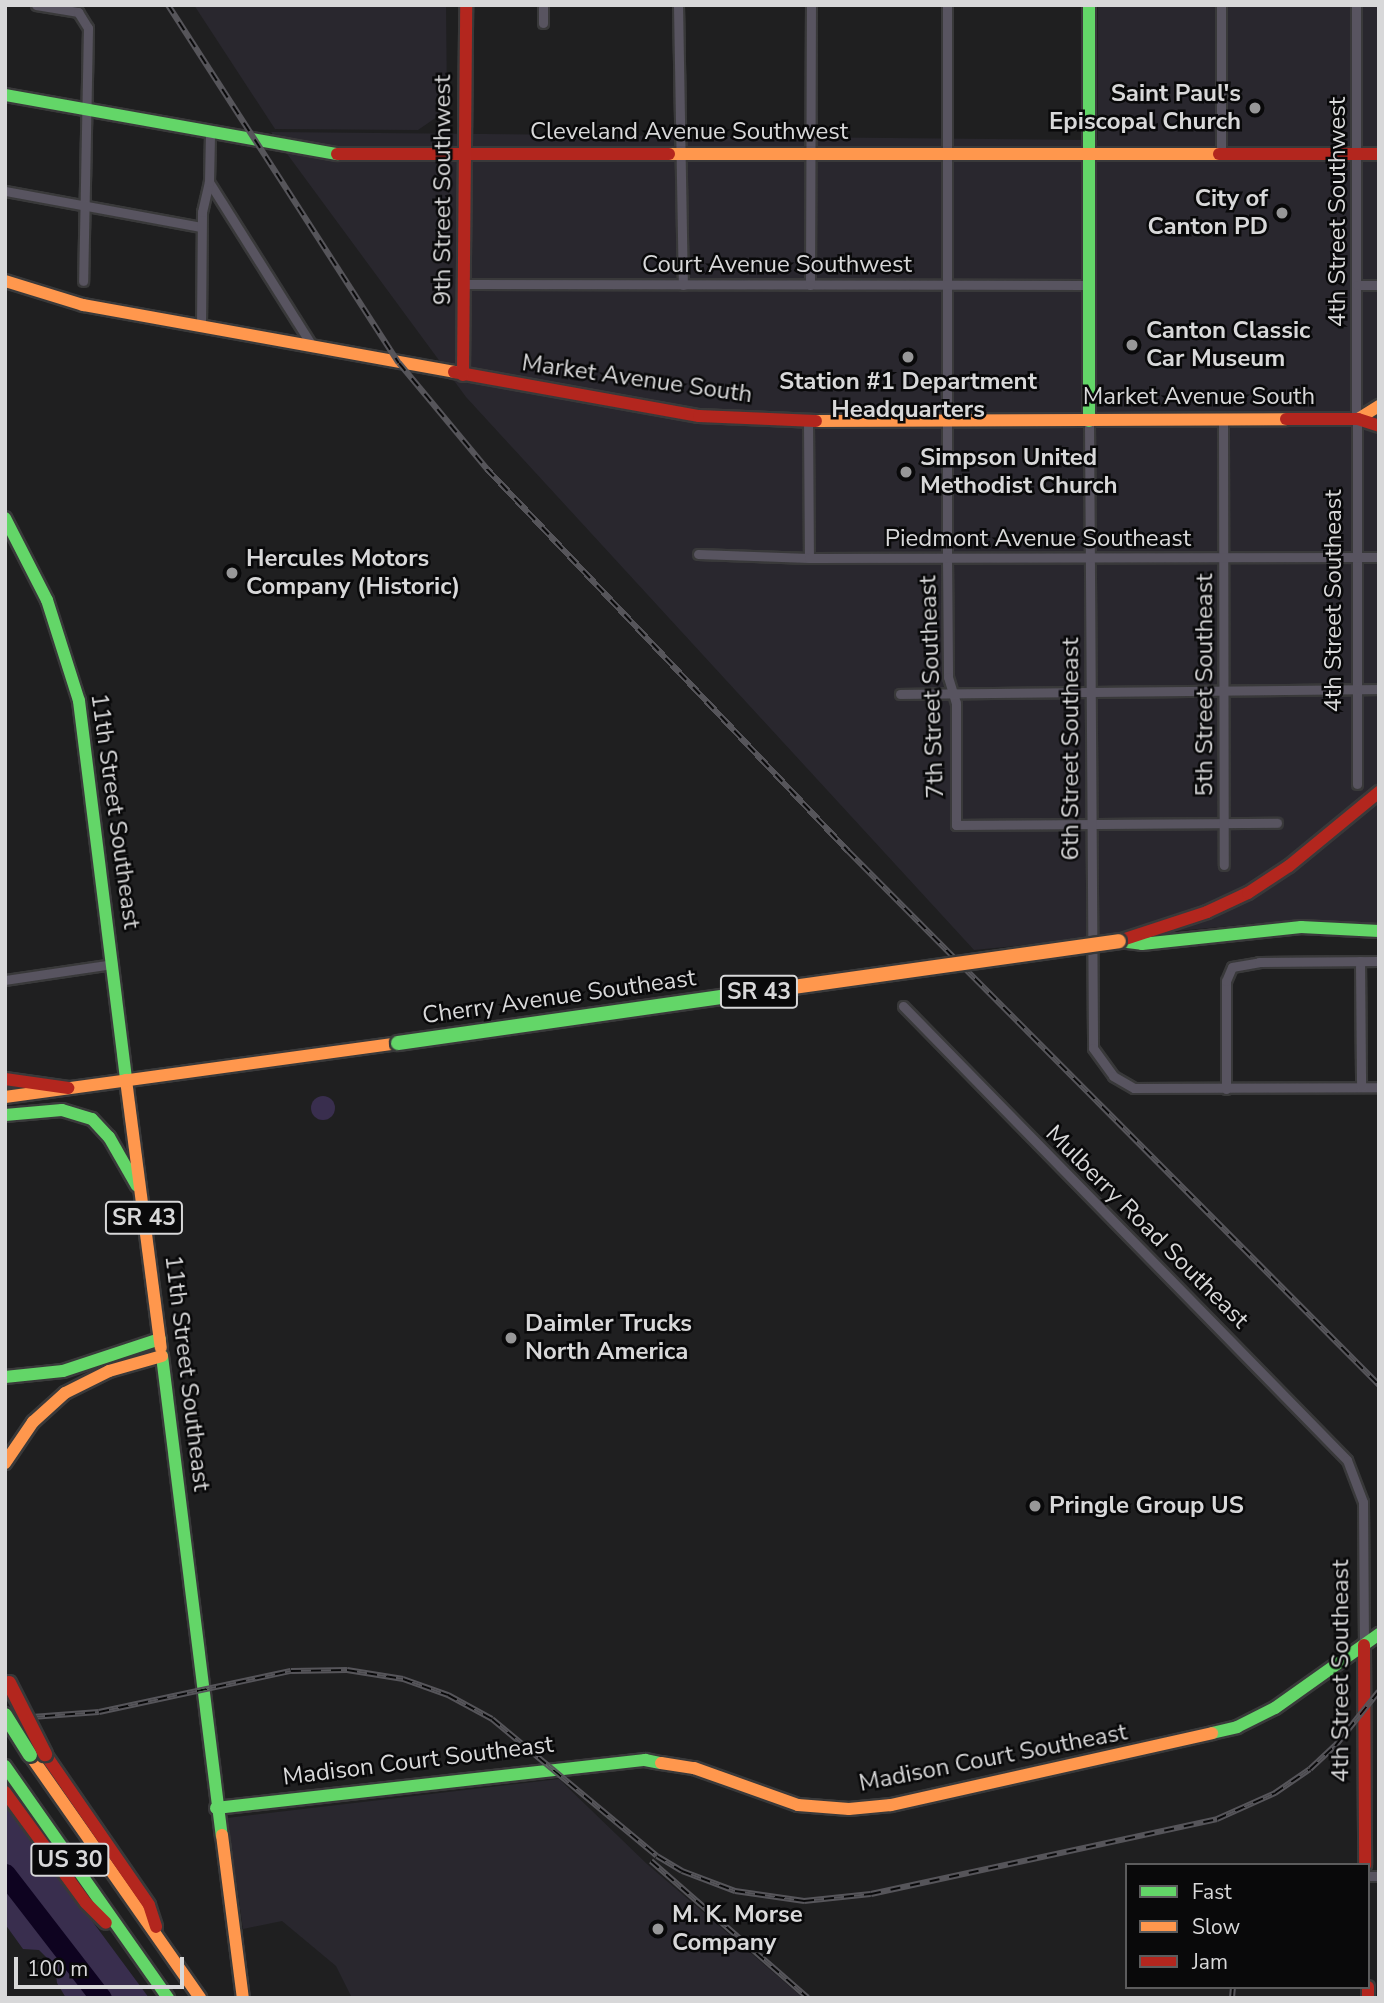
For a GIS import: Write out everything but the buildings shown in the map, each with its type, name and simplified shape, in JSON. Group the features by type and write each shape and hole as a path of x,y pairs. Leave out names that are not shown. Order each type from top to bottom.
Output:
{"main road":[{"name":"9th Street Southwest","path":"463,375 466,284 466,5"},
{"path":"1089,5 1090,421"},
{"name":"Cleveland Avenue Southwest","path":"5,95 324,154 1379,153"},
{"name":"Market Avenue South","path":"5,281 83,305 699,416 808,421 1358,419 1379,426"},
{"name":"Market Avenue South","path":"1358,419 1379,407"},
{"name":"11th Street Southeast","path":"5,518 47,600 79,701 216,1808 243,1998"},
{"name":"Cherry Avenue Southeast","path":"5,1097 1119,941 1207,912 1248,893 1289,866 1379,792"},
{"name":"Cherry Avenue Southeast","path":"1119,941 1142,944 1301,927 1379,931"},
{"path":"5,1079 68,1088"},
{"path":"5,1115 62,1110 92,1119 109,1137 140,1190"},
{"path":"5,1377 63,1371 160,1339"},
{"path":"5,1463 33,1422 65,1393 109,1371 162,1356"},
{"name":"Madison Court Southeast","path":"216,1808 645,1760 694,1768 815,1808 891,1805 1237,1727 1275,1708 1379,1634"},
{"name":"4th Street Southeast","path":"1364,1645 1365,1863"},
{"path":"7,1679 38,1755"},
{"name":"US 30","path":"5,1715 38,1755 200,1998"},
{"name":"US 30","path":"5,1766 168,1998"},
{"path":"5,1792 86,1903 136,1953"}],"street":[{"path":"36,5 85,17 83,281"},
{"path":"543,5 543,23"},
{"path":"678,5 683,285"},
{"path":"810,285 811,5"},
{"name":"7th Street Southeast","path":"947,5 948,677 953,693 956,825 1090,825"},
{"path":"1221,154 1222,5"},
{"name":"4th Street Southwest","path":"1356,5 1358,419"},
{"path":"201,327 201,227 203,194 209,182 210,133"},
{"path":"209,182 313,347"},
{"path":"5,191 201,227"},
{"name":"Court Avenue Southwest","path":"466,284 1089,285"},
{"path":"1357,285 1379,285"},
{"name":"4th Street Southeast","path":"1357,784 1358,419"},
{"path":"808,421 809,558"},
{"name":"6th Street Southeast","path":"1090,421 1092,1042 1109,1071 1134,1087 1226,1089"},
{"name":"5th Street Southeast","path":"1223,421 1224,865"},
{"name":"Piedmont Avenue Southeast","path":"698,554 809,558 1379,557"},
{"path":"900,694 1379,689"},
{"path":"1090,825 1277,823"},
{"path":"1360,961 1361,1087"},
{"path":"1379,961 1259,962 1231,968 1226,981 1226,1089 1379,1087"},
{"path":"5,980 113,964"},
{"name":"Mulberry Road Southeast","path":"903,1006 1335,1444 1357,1478"},
{"name":"4th Street Southeast","path":"1357,1478 1363,1502 1364,1645"}],"shaded area":[{"path":"194,5 446,5 447,110 418,130 275,129"},
{"path":"1098,5 1379,5 1379,924 1304,919 974,950 466,397 271,132 1098,140"},
{"path":"323,1096 332,1099 335,1108 332,1117 323,1120 314,1117 311,1108 314,1099"},
{"path":"559,1779 647,1864 803,1998 352,1998 336,1966 282,1921 243,1929 227,1818"},
{"path":"5,1803 149,1998 66,1998 57,1983 55,1966 39,1950 23,1949 5,1924"}],"waterway":[{"path":"5,1874 101,1998"}],"railway":[{"path":"168,5 399,363 487,469 848,851 1379,1385"},
{"path":"5,1719 99,1712 291,1671 347,1670 403,1679 448,1695 492,1719 657,1856 682,1871 735,1891 804,1901 871,1894 1217,1819 1275,1793 1310,1769 1335,1746 1379,1691"},
{"path":"651,1861 808,1998"},
{"path":"1232,1998 1233,1989"}],"traffic: fast":[{"path":"1089,5 1089,421"},
{"path":"5,95 337,154"},
{"path":"5,518 47,600 79,701 126,1080"},
{"path":"1119,941 1142,944 1301,927 1379,931"},
{"path":"398,1043 793,987"},
{"path":"5,1115 62,1110 92,1119 109,1137 137,1186"},
{"path":"5,1377 63,1371 160,1339"},
{"path":"162,1356 222,1835"},
{"path":"1212,1733 1237,1727 1275,1708 1379,1634"},
{"path":"5,1715 30,1755"},
{"path":"216,1808 645,1760 661,1763"},
{"path":"5,1766 168,1998"}],"traffic: slow":[{"path":"669,154 1219,154"},
{"path":"5,281 83,305 454,372"},
{"path":"1358,419 1379,406"},
{"path":"816,421 1286,419"},
{"path":"793,987 1119,941"},
{"path":"5,1097 398,1043"},
{"path":"126,1080 161,1348"},
{"path":"5,1463 33,1422 65,1393 109,1371 162,1356"},
{"path":"661,1763 694,1768 798,1805 849,1809 891,1805 1212,1733"},
{"path":"30,1755 200,1998"},
{"path":"222,1835 243,1998"}],"traffic: jam":[{"path":"463,375 466,5"},
{"path":"337,154 669,154"},
{"path":"1219,154 1379,154"},
{"path":"454,372 699,416 816,421"},
{"path":"1286,419 1358,419 1379,426"},
{"path":"1119,941 1207,912 1248,893 1289,866 1379,792"},
{"path":"5,1079 68,1088"},
{"path":"1364,1645 1365,1863"},
{"path":"9,1683 45,1754"},
{"path":"45,1754 149,1905 156,1927"},
{"path":"5,1792 86,1903 106,1923"},
{"path":"1368,1989 1368,1998"}],"place":[{"name":"Saint Paul's Episcopal Church","path":"1255,108"},
{"name":"City of Canton PD","path":"1282,213"},
{"name":"Canton Classic Car Museum","path":"1132,345"},
{"name":"Station #1 Department Headquarters","path":"908,357"},
{"name":"Simpson United Methodist Church","path":"906,472"},
{"name":"Hercules Motors Company (Historic)","path":"232,573"},
{"name":"Daimler Trucks North America","path":"511,1338"},
{"name":"Pringle Group US","path":"1035,1506"},
{"name":"M. K. Morse Company","path":"658,1929"}]}
